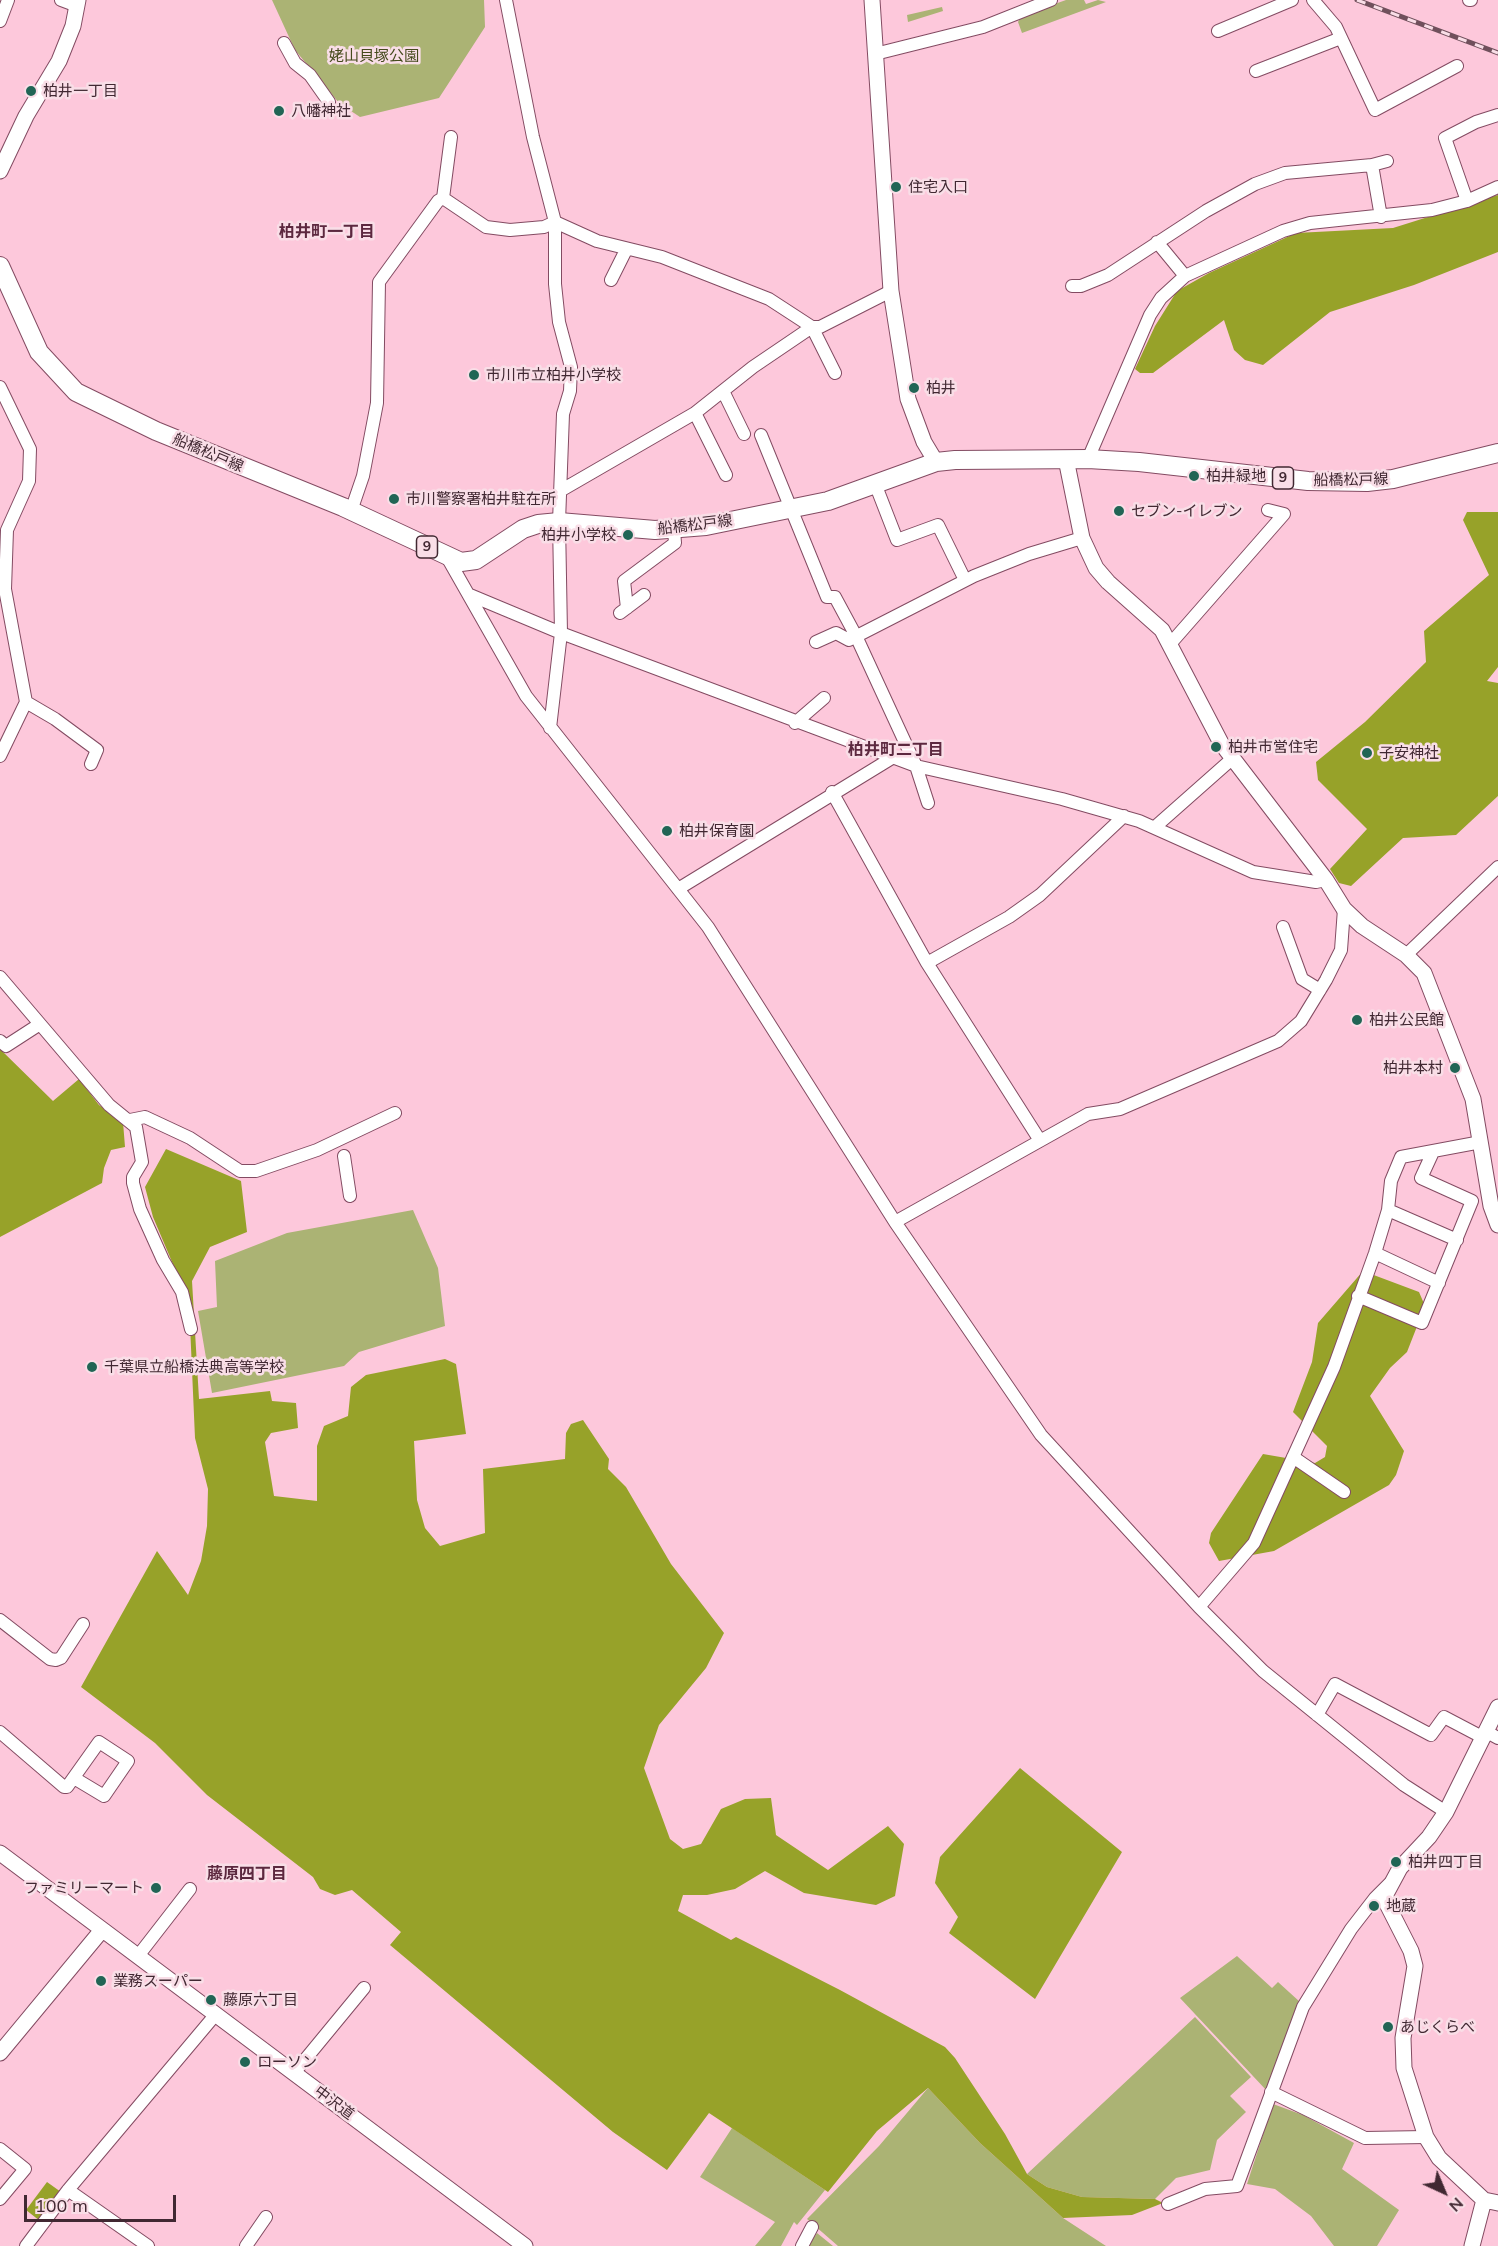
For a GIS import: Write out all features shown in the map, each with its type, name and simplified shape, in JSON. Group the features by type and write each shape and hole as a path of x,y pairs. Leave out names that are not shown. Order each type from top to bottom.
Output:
{"main road":[{"name":"船橋松戸線","path":"0,266 39,352 76,392 213,455 351,511 460,562 476,560 523,529 538,524 559,522 637,530 674,530 793,509 876,486 936,462 1088,459 1139,462 1308,481 1350,482 1393,479 1498,453"}],"street":[{"path":"0,21 8,0"},
{"path":"0,171 3,154 59,61 77,3 61,0"},
{"path":"506,0 533,137 555,222 555,284 560,322 571,367 570,391 563,414 560,491 561,633 550,728"},
{"path":"872,0 891,291 909,399 924,442 936,462"},
{"path":"875,54 983,27 1051,0"},
{"path":"1218,31 1292,0"},
{"path":"1314,0 1336,27 1375,110 1457,66"},
{"path":"1256,71 1341,38"},
{"path":"284,43 295,63 310,75 329,102"},
{"path":"1467,201 1445,138 1476,122 1498,115"},
{"path":"443,198 451,137"},
{"path":"1072,286 1108,275 1157,242 1255,184 1285,172 1372,165 1387,161"},
{"path":"1372,165 1381,217"},
{"path":"1088,459 1150,315 1170,288 1185,276 1283,231 1310,223 1432,210 1467,201 1498,187"},
{"path":"443,198 486,227 510,230 544,227 555,222 597,241 626,250 662,257 769,300 812,327 836,373"},
{"path":"351,511 363,476 377,403 380,282 438,201 443,198"},
{"path":"1157,242 1185,276"},
{"path":"611,280 626,250"},
{"path":"560,491 695,413 812,327 820,327 891,291"},
{"path":"0,387 30,449 29,481 7,530 3,589 26,702 0,756"},
{"path":"723,391 744,434"},
{"path":"695,413 726,475"},
{"path":"761,435 827,597 836,597 856,636 916,766 928,803"},
{"path":"1066,459 1082,538 1088,555 1108,582 1148,616 1171,643 1208,722 1326,880 1344,909 1362,926 1406,955 1424,973 1473,1099 1491,1206 1498,1225"},
{"path":"876,486 897,540 938,525 965,580"},
{"path":"1171,643 1284,514 1268,510"},
{"path":"644,595 624,610 624,581 675,543 674,530"},
{"path":"816,642 836,633 849,640 965,580 1029,554 1082,538"},
{"path":"447,557 470,595 508,668 550,728 708,927 895,1222 1041,1435 1199,1607 1263,1671 1404,1785 1446,1812"},
{"path":"470,595 561,633 891,758 1124,816 1155,827 1253,872 1316,882 1326,880"},
{"path":"795,723 824,698"},
{"path":"26,702 98,750 91,764"},
{"path":"678,889 832,792 891,758"},
{"path":"1155,827 1233,758"},
{"path":"832,792 927,963 1039,1139"},
{"path":"927,963 1009,917 1040,895 1124,816"},
{"path":"1406,955 1498,867"},
{"path":"895,1222 1039,1139 1088,1114 1120,1109 1278,1041 1301,1021 1341,950 1344,909"},
{"path":"1283,927 1302,979 1320,990"},
{"path":"0,977 110,1105 136,1127 142,1162 133,1177 140,1209 182,1292 192,1329"},
{"path":"0,1041 6,1046 40,1024"},
{"path":"130,1120 145,1117 190,1138 240,1171 256,1171 317,1150 395,1113"},
{"path":"1199,1607 1254,1543 1334,1367 1375,1253 1388,1210 1391,1181 1401,1158 1481,1142"},
{"path":"1358,1296 1422,1323 1472,1201 1421,1178 1433,1152"},
{"path":"344,1156 350,1196"},
{"path":"1388,1210 1457,1240"},
{"path":"1375,1253 1439,1283"},
{"path":"1293,1457 1344,1492"},
{"path":"0,1620 50,1659 56,1660 61,1658 83,1624"},
{"path":"1317,1715 1335,1684 1431,1735 1444,1716 1490,1736"},
{"path":"1168,2204 1205,2189 1237,2186 1303,2007 1351,1929 1429,1837 1446,1812 1490,1736 1498,1707"},
{"path":"0,1732 64,1787 67,1787 99,1742 128,1761 104,1796 74,1778"},
{"name":"中沢道","path":"0,1853 525,2246"},
{"path":"1390,1883 1386,1894 1387,1904 1411,1951 1414,1966 1403,2038 1404,2068 1426,2137 1439,2158 1491,2201 1472,2246"},
{"path":"138,1956 190,1888"},
{"path":"0,2053 102,1930"},
{"path":"294,2073 364,1988"},
{"path":"26,2246 68,2190 216,2014"},
{"path":"1271,2092 1365,2138 1426,2137"},
{"path":"0,2149 24,2169 0,2199"},
{"path":"68,2190 148,2246"},
{"path":"246,2246 266,2217"},
{"path":"802,2246 812,2227"}],"green space":[{"name":"姥山貝塚公園","path":"272,0 484,0 485,27 439,98 360,117 339,103 295,50"},
{"path":"1066,0 1084,0 1086,4 1098,0 1106,2 1022,33 1018,22 1021,16"},
{"path":"942,7 943,11 908,22 907,15"},
{"path":"1498,195 1498,252 1414,285 1330,312 1263,365 1245,360 1234,350 1224,320 1153,373 1140,373 1135,369 1155,326 1177,291 1209,273 1296,233 1393,228"},
{"path":"1467,512 1498,512 1498,667 1487,681 1498,683 1498,796 1456,835 1403,838 1351,886 1339,883 1330,869 1367,829 1318,780 1316,762 1365,722 1426,662 1424,631 1489,575 1463,520"},
{"path":"0,1049 53,1101 79,1079 99,1105 123,1122 125,1147 111,1150 104,1168 102,1183 0,1237"},
{"path":"166,1149 241,1181 247,1232 210,1247 192,1281 199,1399 270,1391 272,1401 296,1403 298,1428 271,1433 265,1442 274,1496 317,1501 317,1446 324,1426 348,1416 351,1387 366,1375 445,1359 456,1364 466,1434 414,1441 417,1500 425,1528 440,1546 485,1533 483,1469 565,1459 566,1433 571,1424 583,1420 609,1459 608,1469 626,1487 671,1564 724,1633 706,1668 659,1725 644,1768 670,1839 683,1849 701,1844 721,1809 745,1799 771,1798 776,1835 828,1870 888,1826 904,1844 895,1896 876,1905 804,1893 765,1871 735,1889 707,1895 683,1895 678,1911 731,1940 736,1937 945,2047 955,2058 1005,2134 1027,2174 1047,2187 1082,2197 1155,2199 1163,2203 1132,2215 1063,2218 980,2143 928,2088 877,2131 828,2192 709,2113 667,2170 613,2132 390,1945 401,1932 352,1890 335,1895 320,1889 313,1877 207,1795 155,1743 81,1687 157,1551 188,1595 201,1561 207,1526 208,1489 195,1438 189,1302 153,1217 145,1187"},
{"path":"413,1210 438,1268 445,1326 359,1352 344,1366 212,1393 198,1311 217,1307 215,1261 287,1233"},
{"path":"1363,1271 1419,1292 1425,1306 1407,1352 1390,1368 1370,1396 1404,1451 1396,1475 1389,1485 1274,1551 1219,1561 1209,1543 1211,1533 1263,1454 1315,1463 1325,1457 1327,1446 1293,1412 1312,1362 1318,1323"},
{"path":"1020,1768 1122,1852 1035,1999 949,1933 958,1917 935,1883 940,1857"},
{"path":"1237,1956 1272,1988 1278,1982 1300,2002 1267,2091 1180,1998"},
{"path":"1195,2017 1251,2077 1230,2096 1246,2112 1217,2140 1210,2170 1176,2178 1155,2199 1082,2197 1047,2187 1027,2174"},
{"path":"928,2088 980,2143 1063,2218 1106,2246 838,2246 807,2219 879,2146"},
{"path":"1273,2104 1303,2115 1354,2143 1342,2169 1399,2210 1377,2246 1334,2246 1311,2216 1275,2189 1247,2184"},
{"path":"732,2128 825,2190 797,2225 794,2222 781,2246 755,2246 775,2222 700,2177"},
{"path":"47,2182 61,2192 40,2221 26,2210"},
{"path":"817,2233 833,2246 808,2246"}],"railway":[{"path":"1357,0 1498,53"}],"place":[{"name":"柏井一丁目","path":"31,91"},
{"name":"八幡神社","path":"279,111"},
{"name":"住宅入口","path":"896,187"},
{"name":"市川市立柏井小学校","path":"474,375"},
{"name":"柏井","path":"914,388"},
{"name":"柏井緑地","path":"1194,476"},
{"name":"市川警察署柏井駐在所","path":"394,499"},
{"name":"セブン-イレブン","path":"1119,511"},
{"name":"柏井小学校","path":"628,535"},
{"name":"柏井市営住宅","path":"1216,747"},
{"name":"子安神社","path":"1367,753"},
{"name":"柏井保育園","path":"667,831"},
{"name":"柏井公民館","path":"1357,1020"},
{"name":"柏井本村","path":"1455,1068"},
{"name":"千葉県立船橋法典高等学校","path":"92,1367"},
{"name":"柏井四丁目","path":"1396,1862"},
{"name":"ファミリーマート","path":"156,1888"},
{"name":"地蔵","path":"1374,1906"},
{"name":"業務スーパー","path":"101,1981"},
{"name":"藤原六丁目","path":"211,2000"},
{"name":"あじくらべ","path":"1388,2027"},
{"name":"ローソン","path":"245,2062"}],"district":[{"name":"柏井町一丁目","path":"327,232"},
{"name":"柏井町二丁目","path":"896,750"},
{"name":"藤原四丁目","path":"247,1874"}]}
